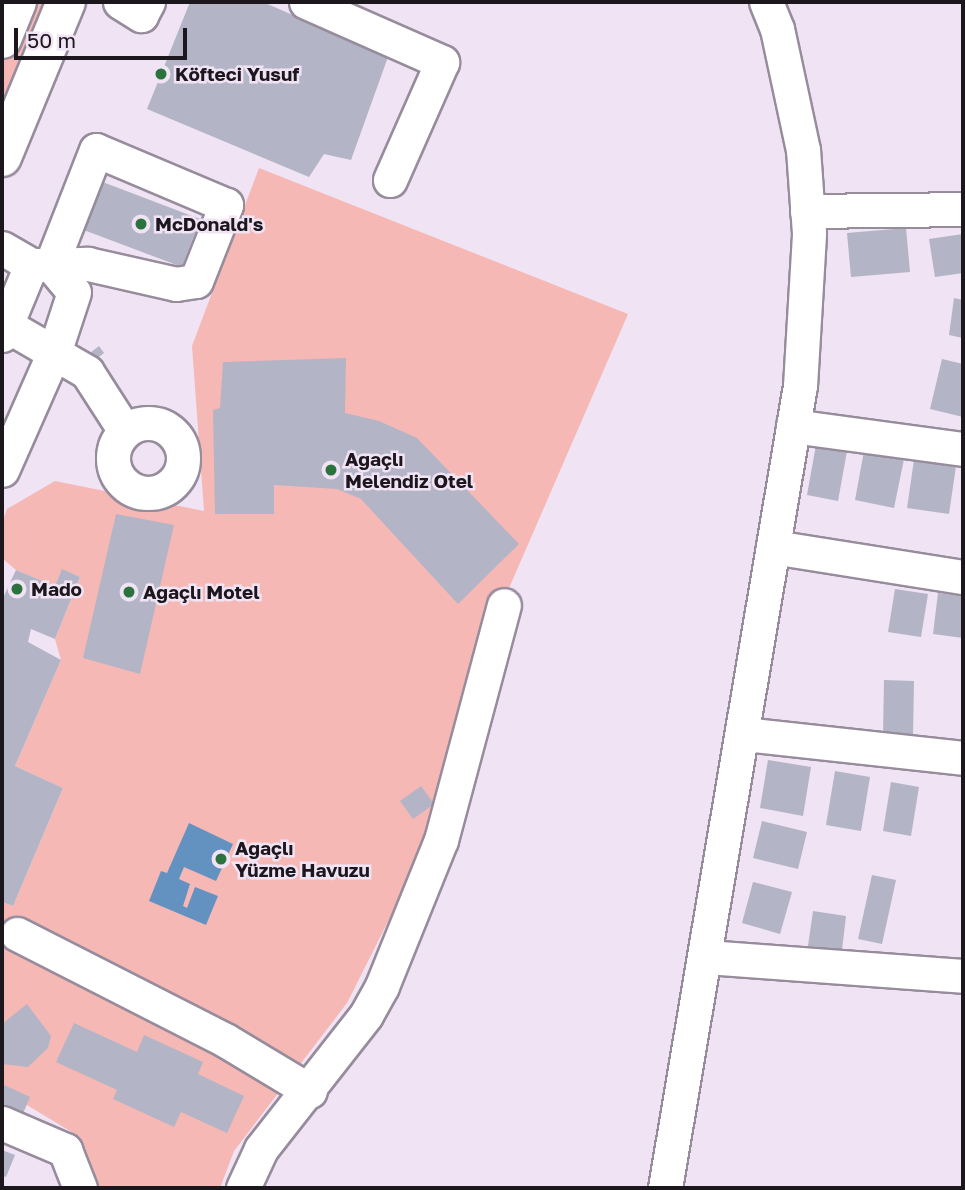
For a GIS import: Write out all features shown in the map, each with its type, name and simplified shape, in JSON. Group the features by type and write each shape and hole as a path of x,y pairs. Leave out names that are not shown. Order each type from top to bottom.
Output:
{"highway":[{"path":"2,40 17,2"},
{"path":"2,156 66,2"}],"street":[{"path":"120,2 141,15 148,2"},
{"path":"306,2 442,62 390,180"},
{"path":"665,1188 800,386 807,211 803,150 777,29 766,2"},
{"path":"41,265 88,264 176,284 196,281 226,205 96,150 41,265 4,330 55,350 87,372 125,431"},
{"path":"807,211 963,209"},
{"path":"2,248 41,265 74,292 55,350 2,470"},
{"path":"793,426 963,449"},
{"path":"773,547 963,578"},
{"path":"243,1188 261,1149 310,1091 377,996 441,840 504,605"},
{"path":"743,734 963,758"},
{"path":"17,934 225,1040 310,1091"},
{"path":"706,957 963,976"},
{"path":"2,1123 65,1150 80,1188"}],"shaded area":[{"path":"26,2 48,2 2,110 2,59"},
{"path":"259,168 628,314 487,639 437,824 347,1003 234,1151 220,1188 94,1188 80,1137 2,1090 2,902 13,906 63,788 15,766 61,660 55,639 80,577 62,570 55,586 16,570 2,558 2,523 7,509 55,481 204,511 192,346"}],"water":[{"path":"189,823 233,844 216,881 184,867 179,879 190,884 183,906 187,908 195,887 218,896 206,925 149,901 161,871 167,873"}],"building":[{"path":"190,2 263,2 388,57 351,160 324,154 309,177 147,109"},
{"name":"McDonald's","path":"100,181 200,219 182,267 81,229"},
{"path":"906,228 910,272 851,277 847,233"},
{"path":"963,234 963,273 935,277 929,239"},
{"path":"954,298 963,300 963,338 949,335"},
{"path":"99,346 104,353 95,360 90,353"},
{"name":"Ağaçlı Melendiz Otel","path":"346,358 345,413 379,421 417,438 519,544 458,604 361,499 337,489 274,485 274,514 215,514 213,410 220,408 223,362"},
{"path":"942,359 963,364 963,417 930,409"},
{"path":"816,445 847,451 838,501 807,495"},
{"path":"864,451 904,459 894,508 855,500"},
{"path":"914,460 956,466 949,514 907,508"},
{"name":"Ağaçlı Motel","path":"116,514 174,525 140,674 83,658"},
{"path":"62,569 80,577 55,639 31,629 28,642 61,660 15,766 63,788 13,906 2,902 2,600 16,570 55,586"},
{"path":"895,589 928,594 921,637 888,632"},
{"path":"938,593 963,596 963,638 933,634"},
{"path":"884,680 914,681 913,737 883,736"},
{"path":"768,760 811,767 803,816 760,808"},
{"path":"835,771 870,777 861,831 826,825"},
{"path":"891,782 919,787 911,836 883,831"},
{"path":"421,786 434,804 413,819 400,801"},
{"path":"762,821 807,832 798,869 753,858"},
{"path":"872,875 896,880 882,944 858,939"},
{"path":"753,882 792,892 780,934 742,923"},
{"path":"813,911 846,916 842,950 808,946"},
{"path":"27,1004 51,1036 48,1048 28,1067 2,1064 2,1024"},
{"path":"74,1023 137,1052 144,1035 203,1062 198,1074 244,1096 227,1133 181,1112 174,1127 113,1099 117,1090 56,1062"},
{"path":"2,1084 30,1097 22,1116 2,1106"},
{"path":"2,1150 15,1155 6,1177 2,1176"}],"place":[{"name":"Köfteci Yusuf","path":"161,74"},
{"name":"McDonald's","path":"141,224"},
{"name":"Ağaçlı Melendiz Otel","path":"331,470"},
{"name":"Mado","path":"17,589"},
{"name":"Ağaçlı Motel","path":"129,592"},
{"name":"Ağaçlı Yüzme Havuzu","path":"221,859"}]}
